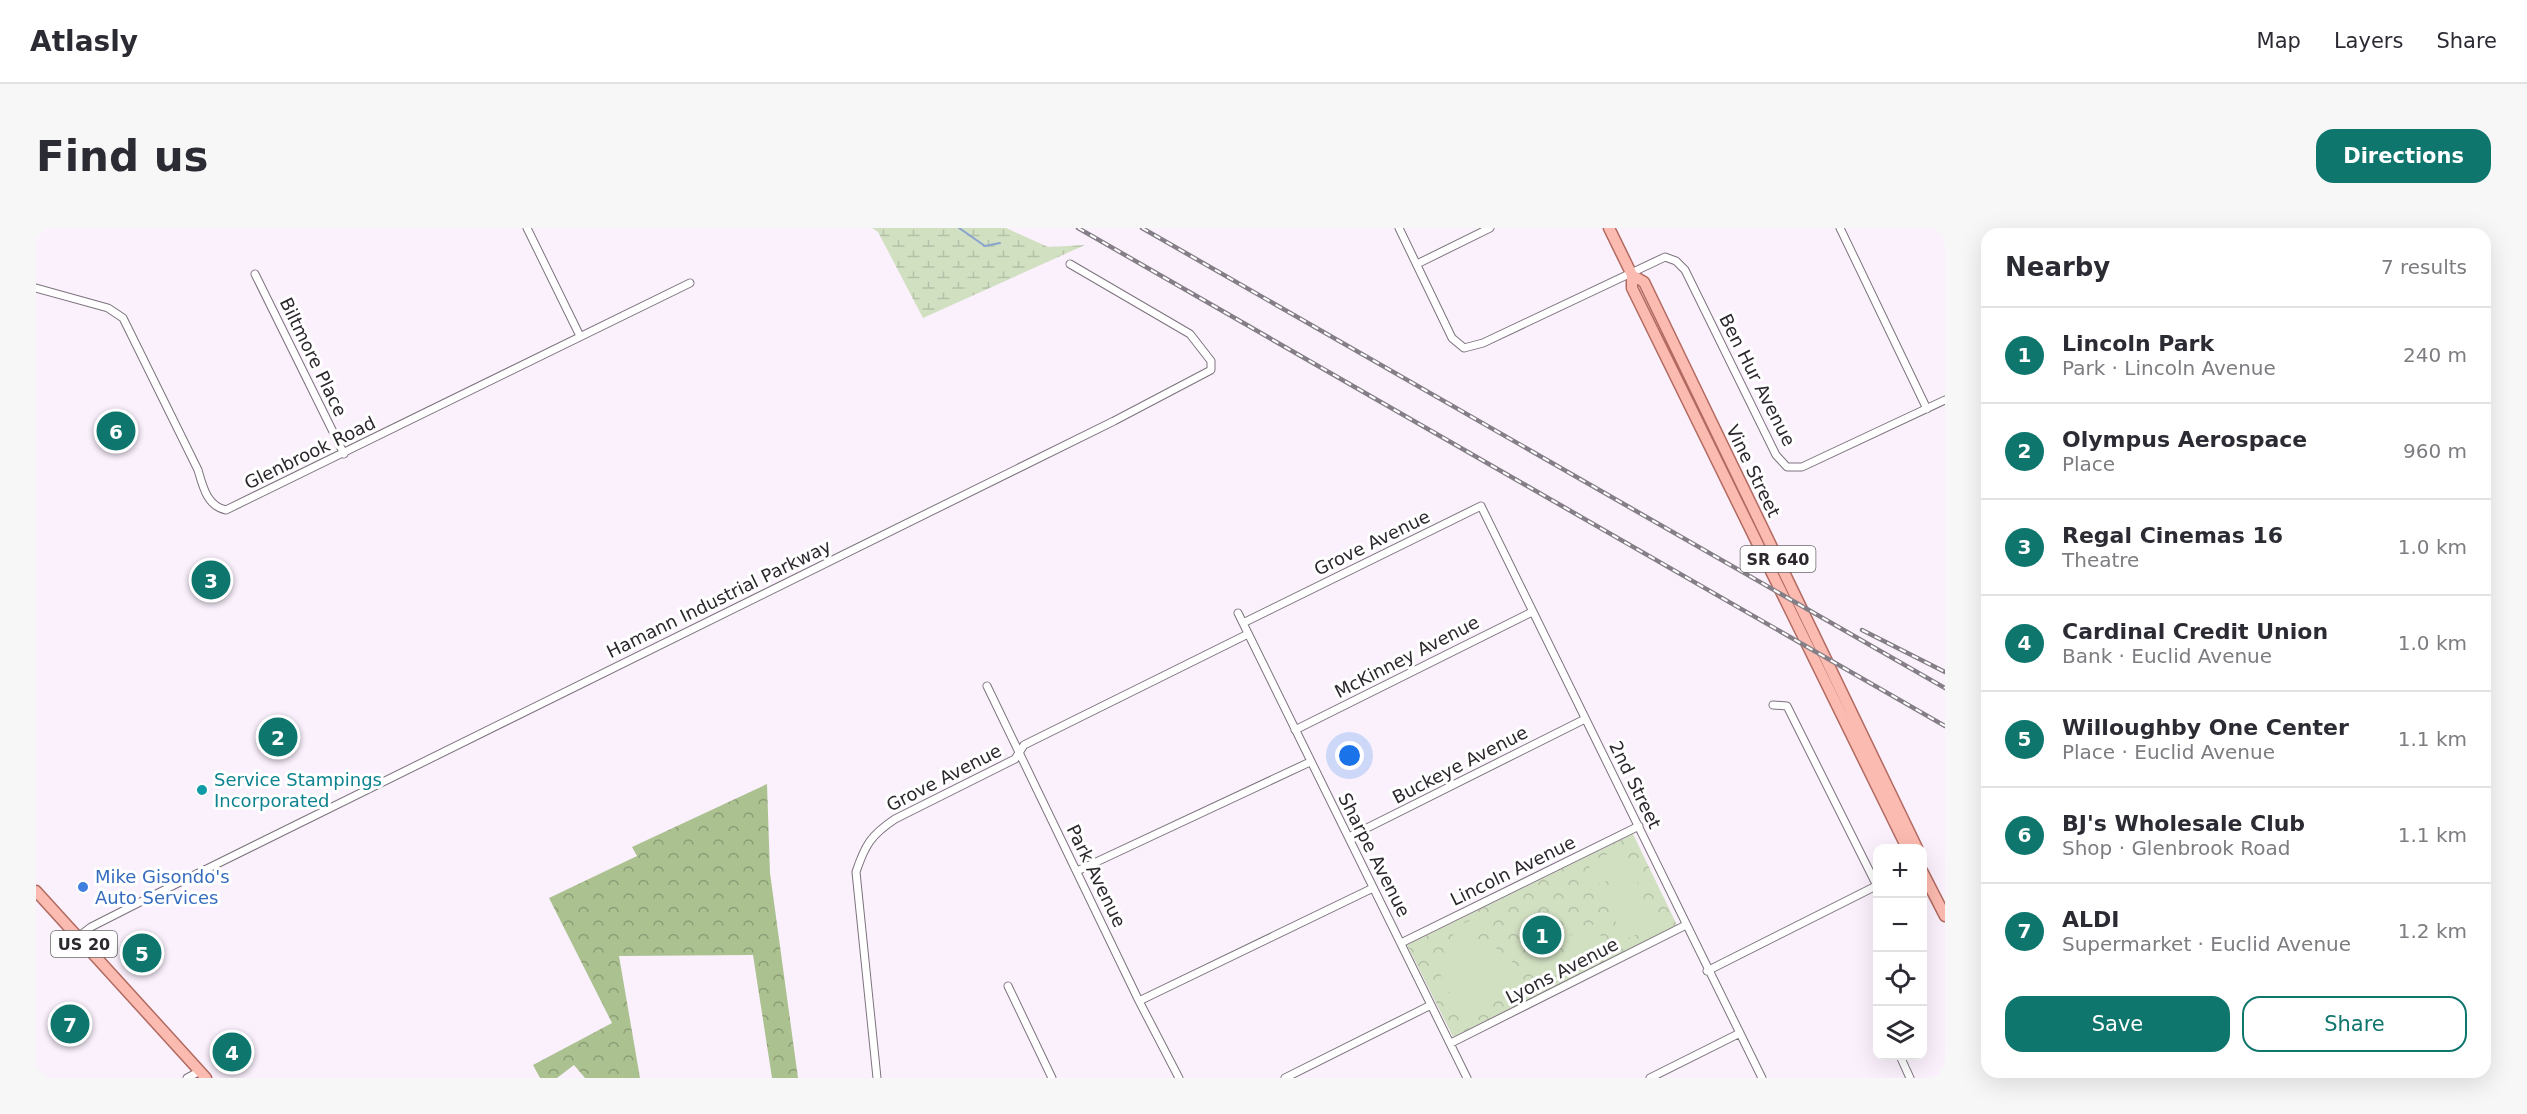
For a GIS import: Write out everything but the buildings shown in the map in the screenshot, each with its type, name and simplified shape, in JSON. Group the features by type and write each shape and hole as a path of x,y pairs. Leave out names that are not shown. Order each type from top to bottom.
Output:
{"main road":[{"name":"Vine Street","path":"1609,228 1631,273 1632,288 1905,844"},
{"name":"Vine Street","path":"1631,273 1644,282 1915,844"},
{"path":"1927,879 1945,916"},
{"name":"US 20","path":"36,891 203,1075"}],"street":[{"path":"527,228 580,336"},
{"path":"1399,228 1452,338 1464,348 1483,344 1631,273"},
{"path":"1416,264 1490,228"},
{"path":"1840,228 1927,409"},
{"name":"Ben Hur Avenue","path":"1631,273 1665,257 1676,261 1685,270 1776,455 1788,467 1802,467 1945,400"},
{"name":"Hamann Industrial Parkway","path":"78,937 108,918 1114,421 1211,370 1211,361 1190,334 1070,264"},
{"name":"Biltmore Place","path":"255,274 344,454"},
{"name":"Glenbrook Road","path":"36,288 108,308 123,318 198,470 210,502 218,508 234,508 690,282"},
{"name":"2nd Street","path":"1481,506 1639,826 1707,971 1762,1078"},
{"name":"Grove Avenue","path":"1243,623 1481,506"},
{"name":"McKinney Avenue","path":"1295,730 1532,612"},
{"name":"Sharpe Avenue","path":"1238,613 1467,1078"},
{"name":"Grove Avenue","path":"877,1078 856,872 864,847 880,830 895,819 1015,759 1024,745 1248,634"},
{"name":"Park Avenue","path":"987,686 1139,1001 1179,1078"},
{"path":"1773,705 1787,706 1873,878"},
{"name":"Buckeye Avenue","path":"1349,837 1586,719"},
{"path":"1077,871 1310,762"},
{"name":"Lincoln Avenue","path":"1401,943 1639,826"},
{"path":"1139,1001 1373,888"},
{"path":"1707,971 1873,888"},
{"name":"Lyons Avenue","path":"1451,1043 1686,925"},
{"path":"1008,986 1052,1078"},
{"path":"1285,1078 1431,1005"},
{"path":"1650,1078 1740,1034"},
{"path":"1902,1060 1910,1078"},
{"path":"187,1078 203,1075"}],"green space":[{"path":"872,228 1006,228 1048,247 1085,245 923,318 878,232"},
{"path":"767,784 770,873 798,1078 772,1078 753,955 619,956 640,1078 585,1078 574,1065 557,1078 540,1078 533,1065 612,1023 549,898 637,856 632,847"},
{"path":"1633,834 1677,925 1453,1037 1407,945"},
{"path":"1622,847 1631,869 1598,885 1588,864"},
{"path":"1634,875 1644,896 1612,911 1602,890"},
{"path":"1646,900 1657,924 1625,940 1613,916"},
{"path":"1544,914 1570,968 1543,981 1517,927"},
{"path":"1477,917 1483,928 1456,941 1451,930"},
{"path":"1595,924 1607,949 1579,962 1567,937"},
{"path":"1486,941 1511,959 1524,986 1462,1018 1434,962 1458,949"}],"waterway":[{"path":"959,228 985,246 1000,243"}],"railway":[{"path":"1078,228 1945,726"},
{"path":"1142,228 1945,688"},
{"path":"1862,630 1945,672"}],"place":[{"name":"BJ's Wholesale Club","path":"116,431"},
{"name":"Regal Cinemas 16","path":"211,580"},
{"name":"Olympus Aerospace","path":"278,737"},
{"name":"Service Stampings Incorporated","path":"202,790"},
{"name":"Mike Gisondo's Auto Services","path":"83,887"},
{"name":"Lincoln Park","path":"1542,935"},
{"name":"Willoughby One Center","path":"142,953"},
{"name":"ALDI","path":"70,1024"},
{"name":"Cardinal Credit Union","path":"232,1052"}]}
